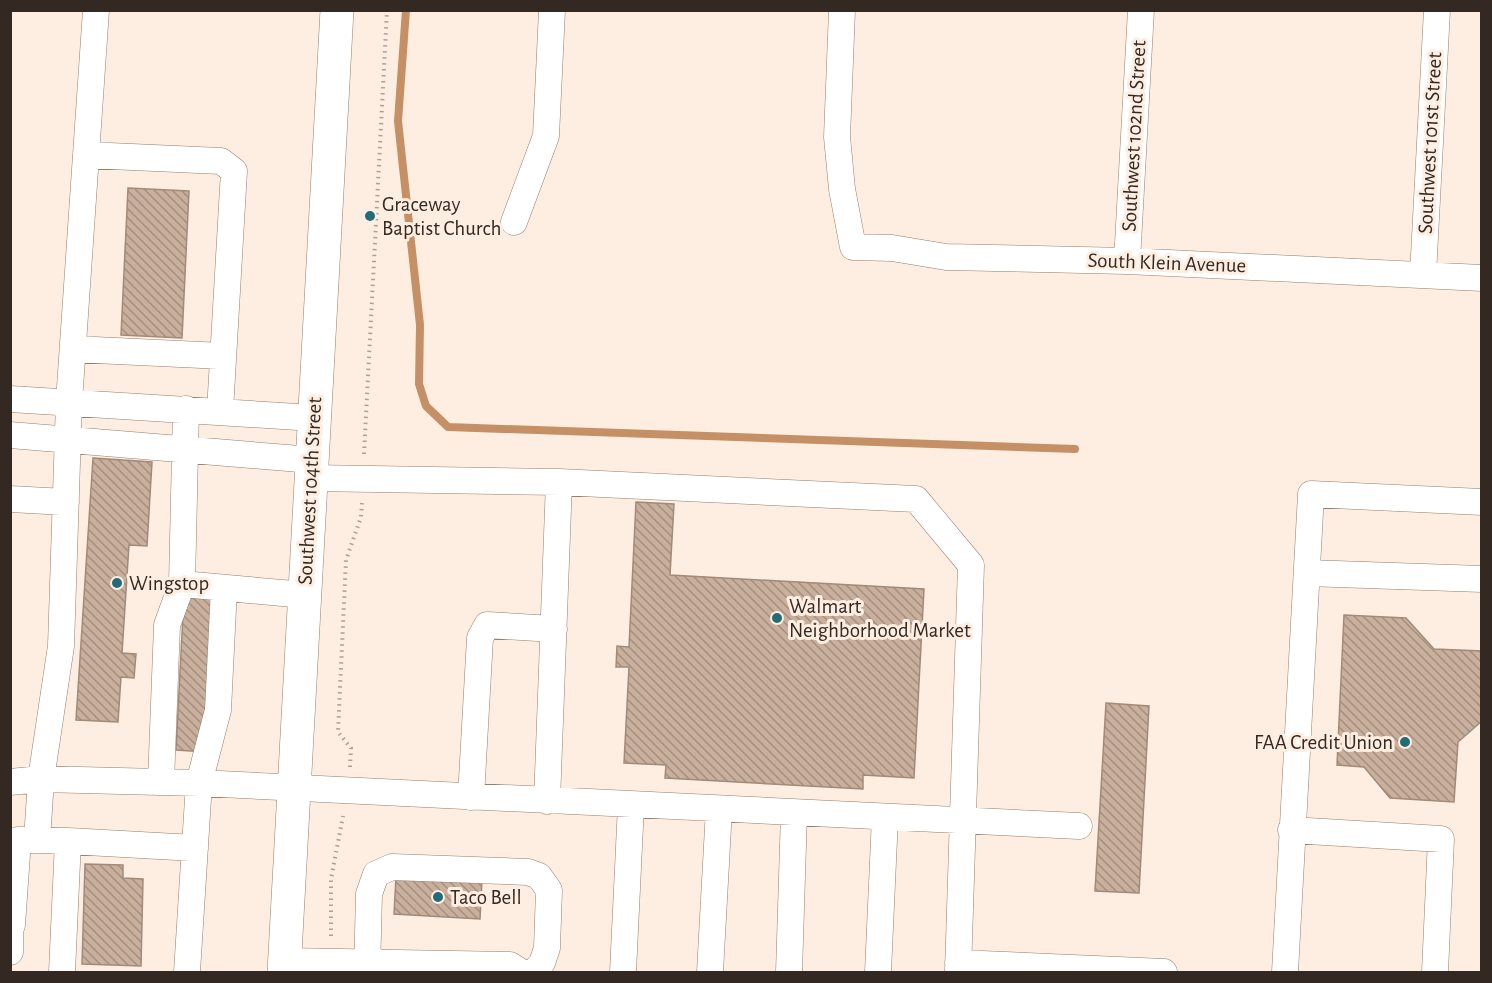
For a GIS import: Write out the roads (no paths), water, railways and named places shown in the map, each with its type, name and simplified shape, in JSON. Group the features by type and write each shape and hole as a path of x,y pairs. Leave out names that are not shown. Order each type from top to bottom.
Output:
{"main road":[{"name":"Southwest 104th Street","path":"284,967 337,10"}],"street":[{"path":"37,840 41,779 61,646 69,402 96,10"},
{"path":"514,222 546,136 552,10"},
{"name":"South Klein Avenue","path":"842,10 837,93 838,154 853,247 892,248 946,257 1127,261 1482,278"},
{"name":"Southwest 102nd Street","path":"1127,261 1141,10"},
{"name":"Southwest 101st Street","path":"1423,275 1437,10"},
{"path":"87,155 221,161 234,171 220,411"},
{"path":"73,349 223,356"},
{"path":"10,399 314,418"},
{"path":"161,782 167,625 182,584 186,409"},
{"path":"10,435 185,451 311,469 916,499 971,564 958,968 1152,972"},
{"path":"547,801 560,482"},
{"path":"1285,972 1311,494 1482,502"},
{"path":"10,499 66,502"},
{"path":"1306,573 1482,579"},
{"path":"182,584 305,595"},
{"path":"187,972 199,783 218,710 224,588"},
{"path":"471,797 480,638 487,625 554,628"},
{"path":"10,782 41,779 199,783 1079,826"},
{"path":"623,972 631,805"},
{"path":"710,972 719,809"},
{"path":"789,972 794,813"},
{"path":"878,972 885,817"},
{"path":"1291,830 1441,839 1435,972"},
{"path":"10,952 18,840 195,848"},
{"path":"62,972 68,841"},
{"path":"366,967 369,894 376,874 392,867 528,872 539,876 549,890 547,948 542,963 534,972"},
{"path":"284,967 510,964 521,972"}],"waterway":[{"path":"406,10 398,121 420,325 419,384 426,406 448,427 1075,449"}],"place":[{"name":"Graceway Baptist Church","path":"370,216"},
{"name":"Wingstop","path":"117,583"},
{"name":"Walmart Neighborhood Market","path":"777,618"},
{"name":"FAA Credit Union","path":"1405,742"},
{"name":"Taco Bell","path":"438,897"}]}
